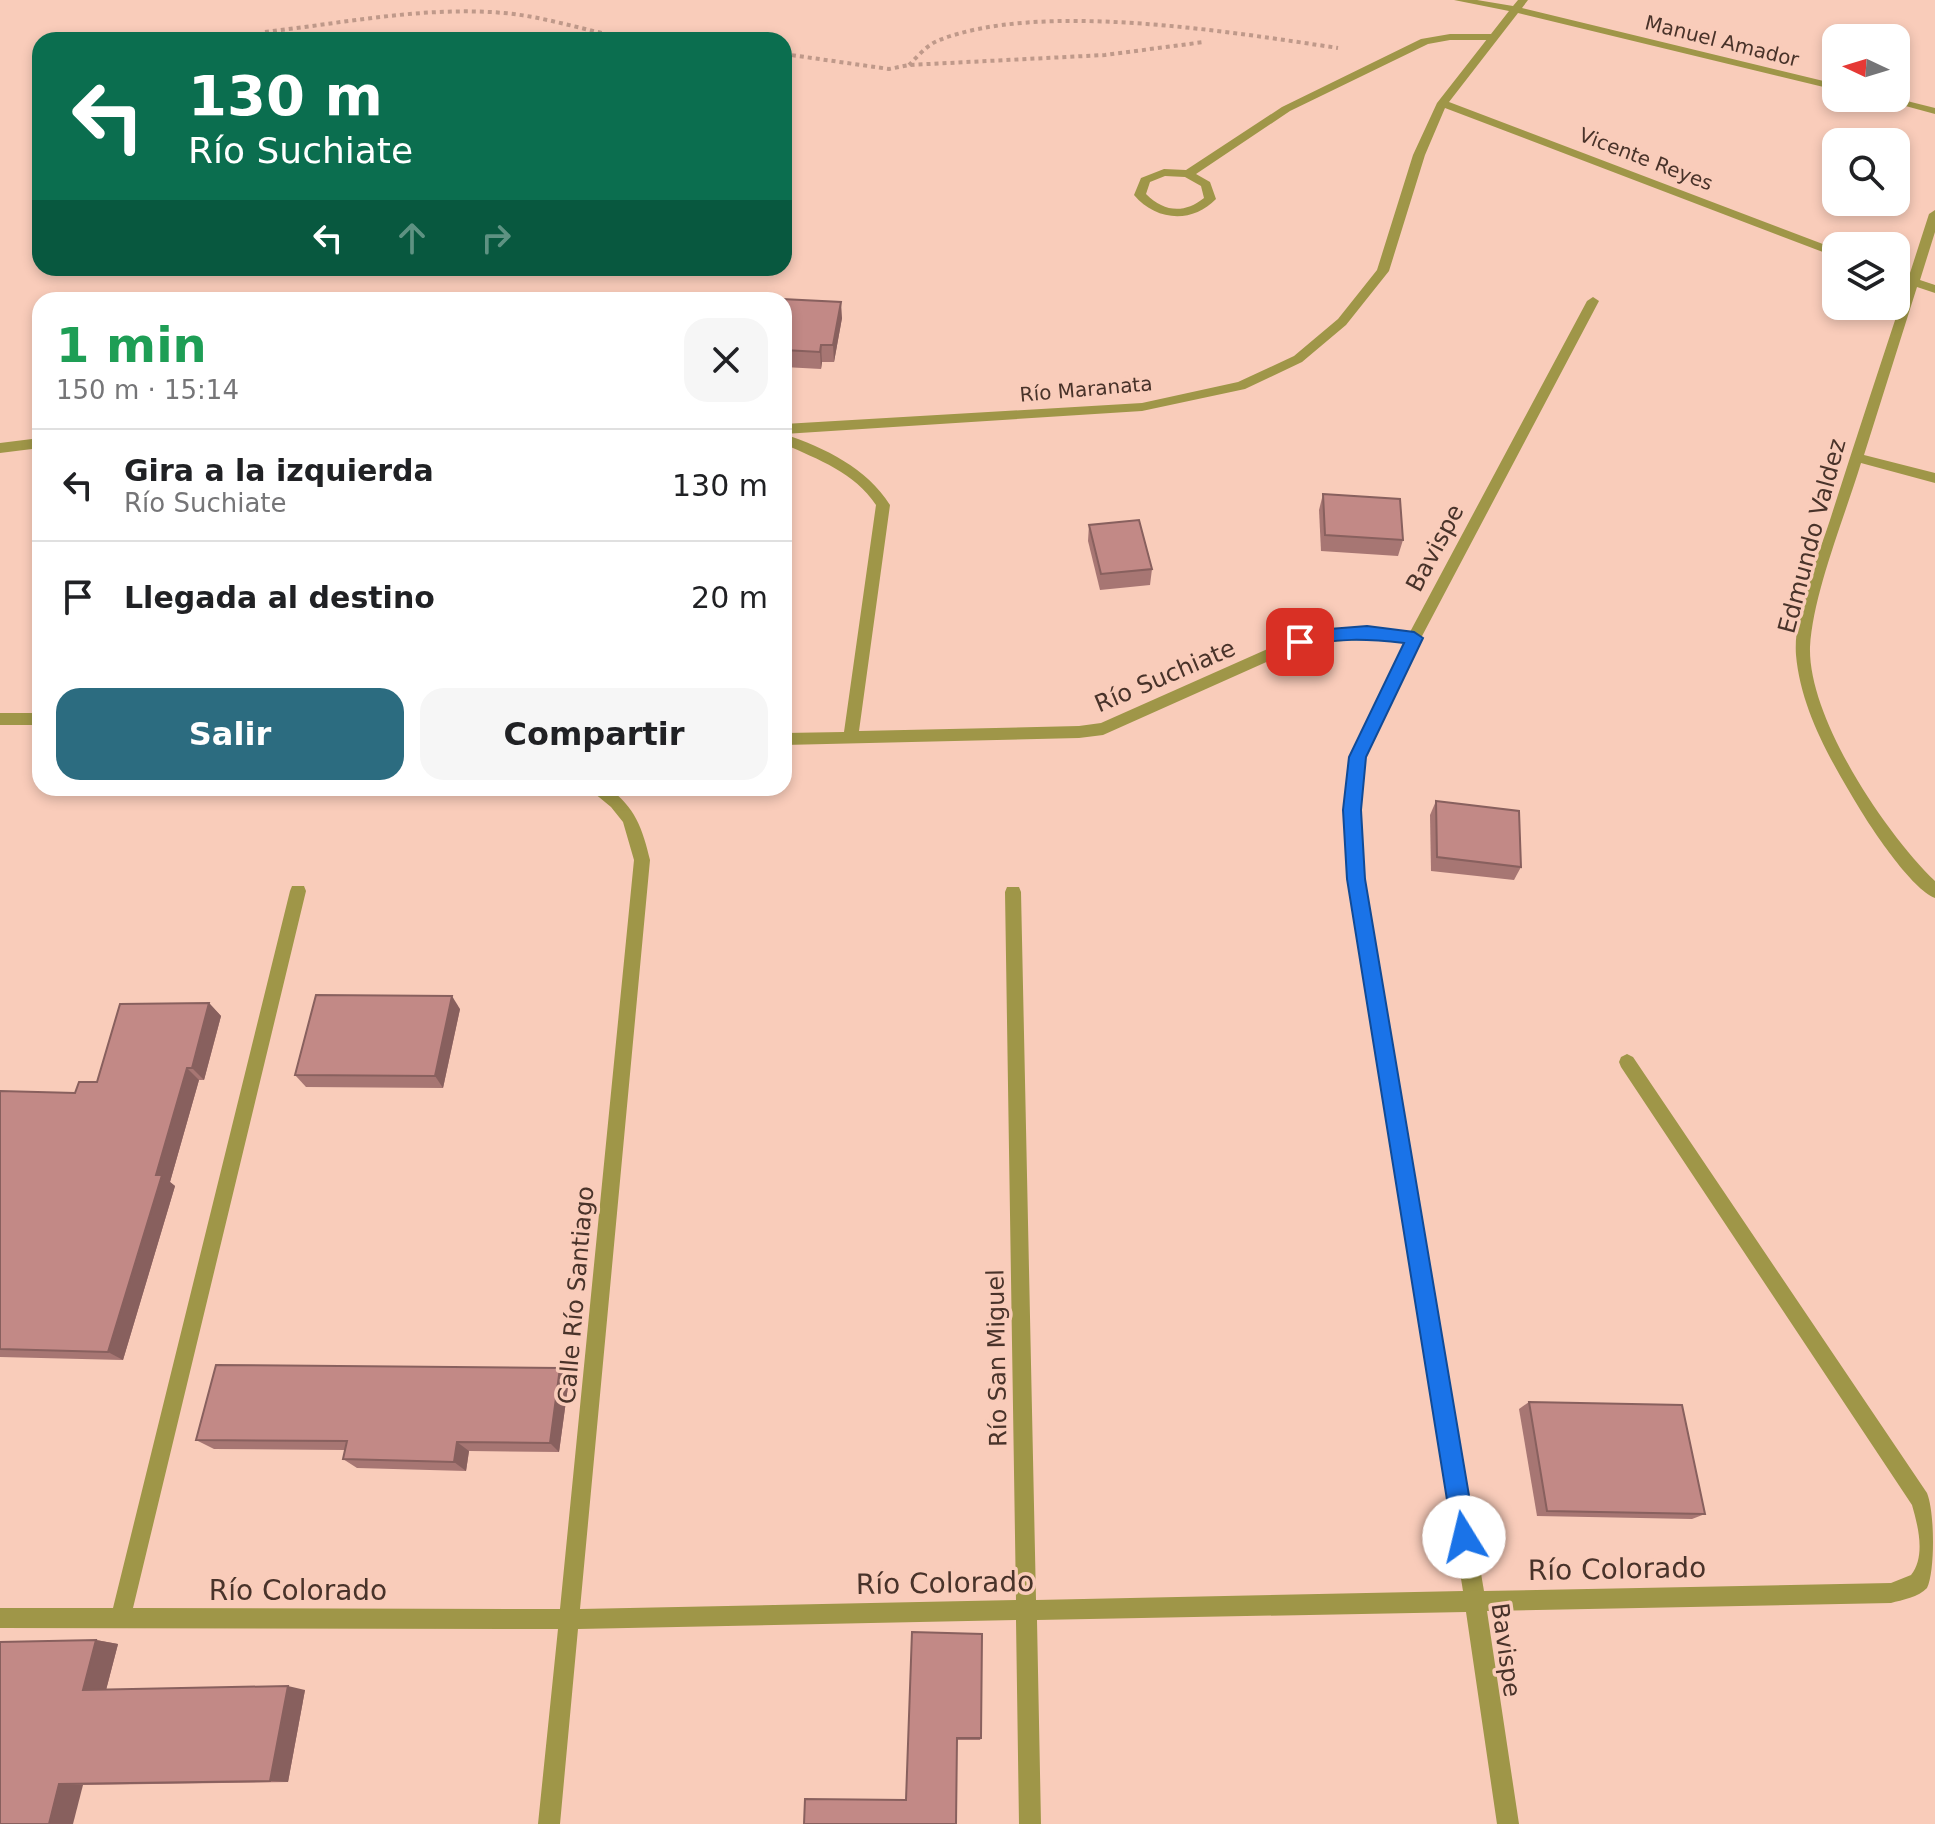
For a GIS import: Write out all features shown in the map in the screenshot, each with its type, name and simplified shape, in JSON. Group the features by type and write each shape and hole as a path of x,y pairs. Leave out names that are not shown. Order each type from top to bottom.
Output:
{"street":[{"name":"Manuel Amador","path":"1459,0 1521,5 1822,83"},
{"name":"Río Maranata","path":"792,429 1142,407 1241,386 1298,359 1342,322 1383,271 1419,155 1442,103 1492,37 1521,5"},
{"path":"1188,174 1206,184 1210,199 1197,211 1174,215 1152,208 1140,195 1145,180 1164,172 1188,174 1286,109 1425,41 1450,37 1492,37"},
{"name":"Vicente Reyes","path":"1442,103 1822,248"},
{"path":"1910,105 1935,111"},
{"name":"Edmundo Valdez","path":"1935,214 1814,590 1803,652 1815,708 1840,763 1889,839 1918,878 1935,891"},
{"path":"1910,281 1935,289"},
{"name":"Bavispe","path":"1508,1824 1475,1600 1356,879 1352,810 1358,757 1414,638 1593,301"},
{"path":"792,443 853,470 873,488 883,505 851,735"},
{"path":"0,448 32,444"},
{"path":"1855,457 1935,478"},
{"name":"Río Suchiate","path":"792,739 1103,729 1284,648 1317,637 1367,633 1414,638"},
{"path":"0,719 32,719"},
{"name":"Calle Río Santiago","path":"549,1824 642,860 633,820 610,796"},
{"path":"121,1617 298,891"},
{"name":"Río San Miguel","path":"1013,892 1030,1824"},
{"name":"Río Colorado","path":"0,1618 569,1619 1891,1593 1921,1581 1931,1563 1934,1537 1920,1500 1627,1062"}],"path":[{"path":"265,32 477,12 549,19 603,32"},
{"path":"909,65 934,41 957,31 1007,20 1100,15 1395,56"},
{"path":"792,55 889,69 909,65 1105,55 1204,42"}],"building":[{"path":"792,299 841,302 833,345 821,345 820,352 792,350"},
{"path":"1323,494 1400,499 1403,540 1325,535"},
{"path":"1139,520 1152,569 1101,574 1089,525"},
{"path":"1436,801 1519,811 1521,867 1437,857"},
{"path":"316,995 452,996 435,1076 295,1075"},
{"path":"209,1003 192,1068 187,1068 156,1175 162,1175 108,1352 0,1349 0,1091 75,1093 79,1082 97,1082 120,1004"},
{"path":"216,1365 560,1368 550,1443 457,1442 454,1462 343,1459 347,1441 196,1440"},
{"path":"1529,1402 1682,1405 1705,1514 1547,1511"},
{"path":"912,1632 982,1634 981,1738 957,1738 956,1824 804,1824 805,1799 906,1800"},
{"path":"96,1640 83,1690 288,1686 270,1781 59,1784 49,1824 0,1824 0,1642"}],"route":[{"path":"1300,642 1317,637 1367,633 1414,638 1358,757 1352,810 1356,879 1464,1537"}]}
